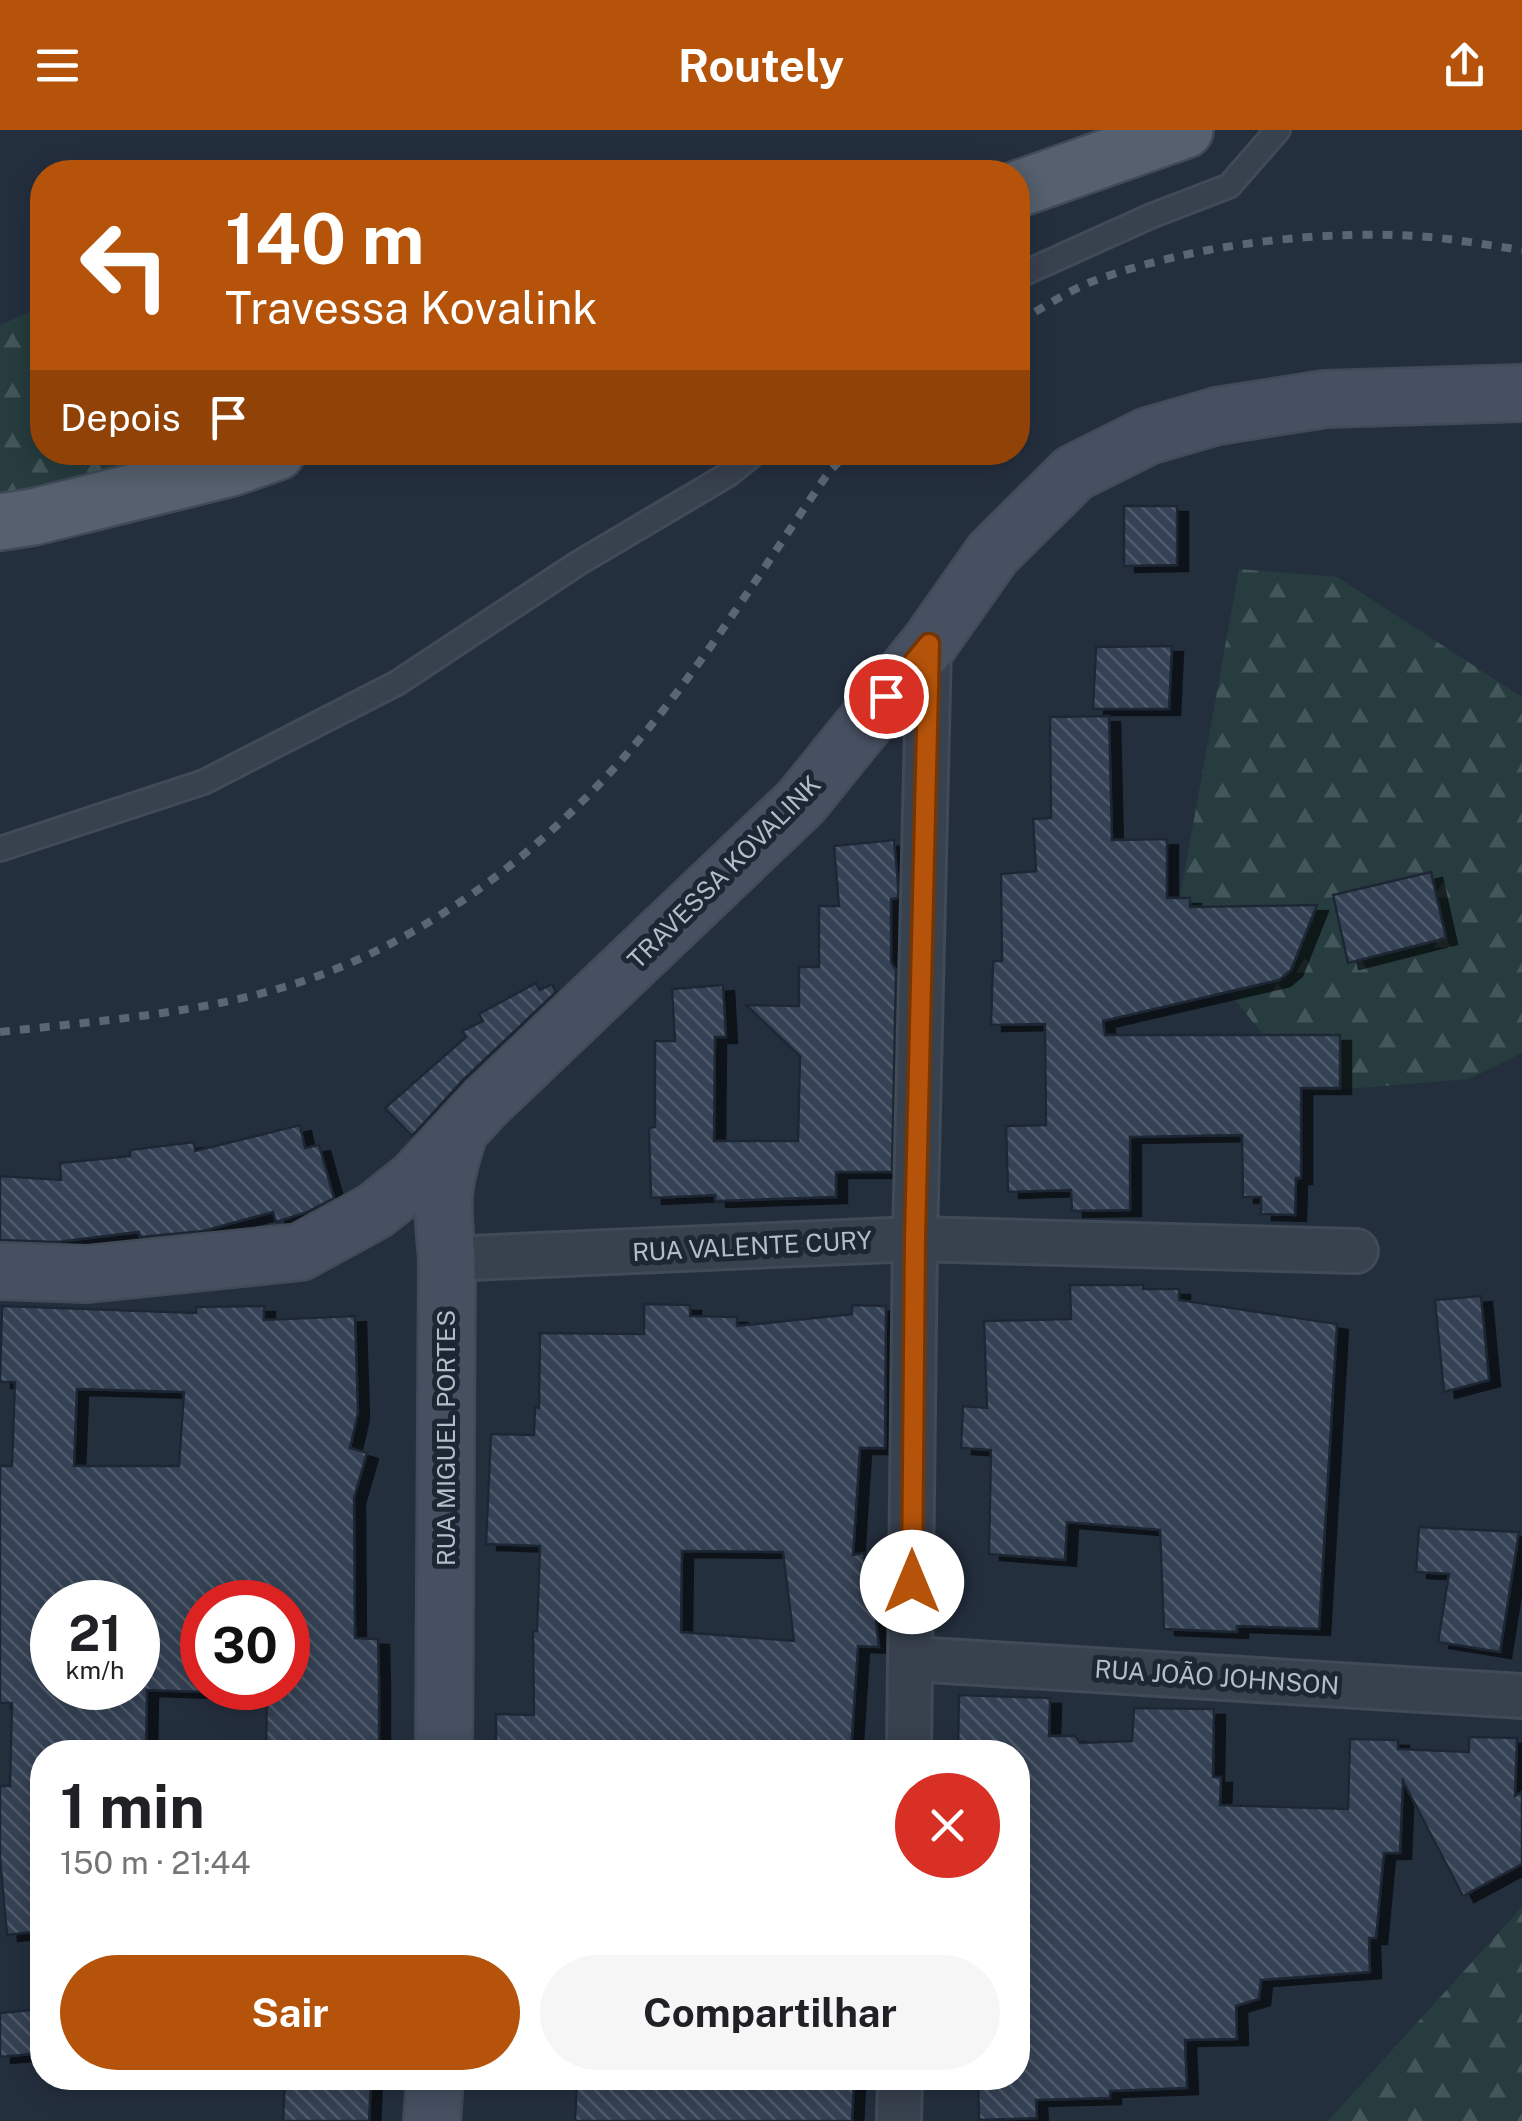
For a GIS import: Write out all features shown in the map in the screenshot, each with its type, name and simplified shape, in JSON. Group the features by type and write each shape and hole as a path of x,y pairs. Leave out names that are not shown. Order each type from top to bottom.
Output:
{"main road":[{"path":"1030,184 1186,130"},
{"path":"0,522 240,465"}],"street":[{"name":"TRAVESSA KOVALINK","path":"0,1271 87,1274 300,1252 375,1211 415,1180 473,1115 801,802 929,644 993,554 1074,473 1148,436 1217,416 1325,399 1522,393"},
{"path":"909,1740 915,1239 929,644"},
{"name":"RUA MIGUEL PORTES","path":"444,1740 447,1259 442,1201 444,1178 473,1115"},
{"path":"375,1211 399,1209 418,1213 438,1232 447,1259"},
{"name":"RUA VALENTE CURY","path":"447,1259 915,1239 1356,1251"},
{"name":"RUA JOÃO JOHNSON","path":"912,1658 1522,1696"},
{"path":"432,2121 434,2090"},
{"path":"899,2121 900,2090"}],"lane":[{"path":"1030,271 1229,186 1278,130"},
{"path":"0,849 204,782 397,683 577,564 739,465"}],"green space":[{"path":"30,312 30,465 202,465 0,514 0,325"},
{"path":"1239,569 1337,577 1522,697 1522,1053 1469,1079 1309,1092 1175,925"},
{"path":"1522,1907 1522,2121 1328,2121"}],"building":[{"path":"1124,506 1177,506 1177,565 1124,566"},
{"path":"1172,646 1169,709 1093,709 1096,647"},
{"path":"1109,716 1112,840 1167,839 1167,898 1190,898 1190,907 1317,905 1291,970 1279,980 1103,1021 1105,1035 1340,1035 1340,1088 1301,1088 1301,1178 1296,1178 1295,1215 1261,1214 1261,1197 1243,1197 1242,1135 1130,1137 1130,1210 1072,1211 1071,1190 1008,1192 1006,1126 1046,1125 1045,1024 991,1025 993,961 1002,961 1001,874 1036,871 1033,819 1051,818 1050,717"},
{"path":"894,840 898,898 891,899 891,962 896,970 892,1172 836,1172 836,1197 715,1201 715,1195 651,1198 649,1128 655,1127 655,1041 675,1041 672,989 723,985 726,1037 715,1037 714,1141 798,1141 800,1056 746,1005 799,1006 799,967 819,967 819,906 839,906 834,846"},
{"path":"1431,872 1446,938 1348,963 1333,895"},
{"path":"536,983 540,990 552,984 556,992 463,1080 412,1136 385,1108 466,1037 462,1031 483,1021 479,1014"},
{"path":"300,1125 305,1148 319,1145 334,1198 307,1212 276,1222 273,1212 203,1231 140,1237 139,1232 57,1242 0,1240 0,1176 61,1180 60,1163 130,1156 130,1150 194,1142 195,1151"},
{"path":"1070,1285 1179,1289 1179,1300 1337,1324 1319,1629 1164,1629 1160,1530 1067,1522 1065,1560 989,1554 991,1450 961,1448 963,1406 987,1408 984,1321 1071,1319"},
{"path":"1481,1296 1489,1380 1444,1392 1435,1300"},
{"path":"644,1304 690,1305 690,1316 737,1317 737,1326 852,1314 852,1305 886,1306 885,1448 860,1448 853,1555 864,1553 866,1571 870,1571 879,1647 858,1646 852,1740 496,1740 496,1714 534,1715 533,1631 537,1631 540,1546 486,1544 491,1434 534,1435 535,1407 539,1408 540,1333 644,1334","holes":["682,1551 783,1552 794,1641 681,1632"]},
{"path":"2,1306 196,1313 196,1307 264,1306 264,1320 355,1316 358,1413 350,1448 367,1453 354,1498 355,1638 378,1639 379,1740 266,1740 267,1710 310,1710 310,1580 180,1580 180,1691 160,1690 160,1580 30,1580 30,1710 147,1710 146,1740 30,1740 30,1932 7,1935 0,1857 0,1786 10,1786 12,1703 0,1703 0,1466 12,1466 15,1382 0,1382","holes":["77,1389 184,1392 179,1466 74,1466"]},
{"path":"1419,1527 1519,1532 1500,1652 1438,1642 1449,1574 1416,1572"},
{"path":"959,1695 1050,1698 1049,1736 1075,1736 1080,1743 1132,1741 1134,1708 1214,1709 1213,1777 1221,1777 1220,1805 1348,1809 1350,1739 1398,1740 1398,1749 1469,1752 1469,1737 1517,1738 1515,1796 1522,1792 1522,1864 1463,1896 1403,1781 1400,1853 1384,1853 1376,1938 1369,1938 1370,1972 1261,1980 1259,1999 1236,2006 1237,2039 1185,2040 1187,2088 1110,2091 1110,2098 1036,2100 1037,2118 979,2120 978,2090 1030,2090 1030,1740 958,1740"},
{"path":"30,2010 30,2054 0,2057 0,2013"},
{"path":"284,2090 370,2090 369,2121 283,2121"},
{"path":"576,2090 854,2090 852,2121 575,2121"}],"railway":[{"path":"1030,315 1082,286 1130,269 1217,248 1309,237 1398,235 1522,250"},
{"path":"0,1032 183,1010 291,985 385,946 473,893 554,828 653,723 836,465"}],"route":[{"path":"886,696 929,644 915,1239 912,1582"}]}
